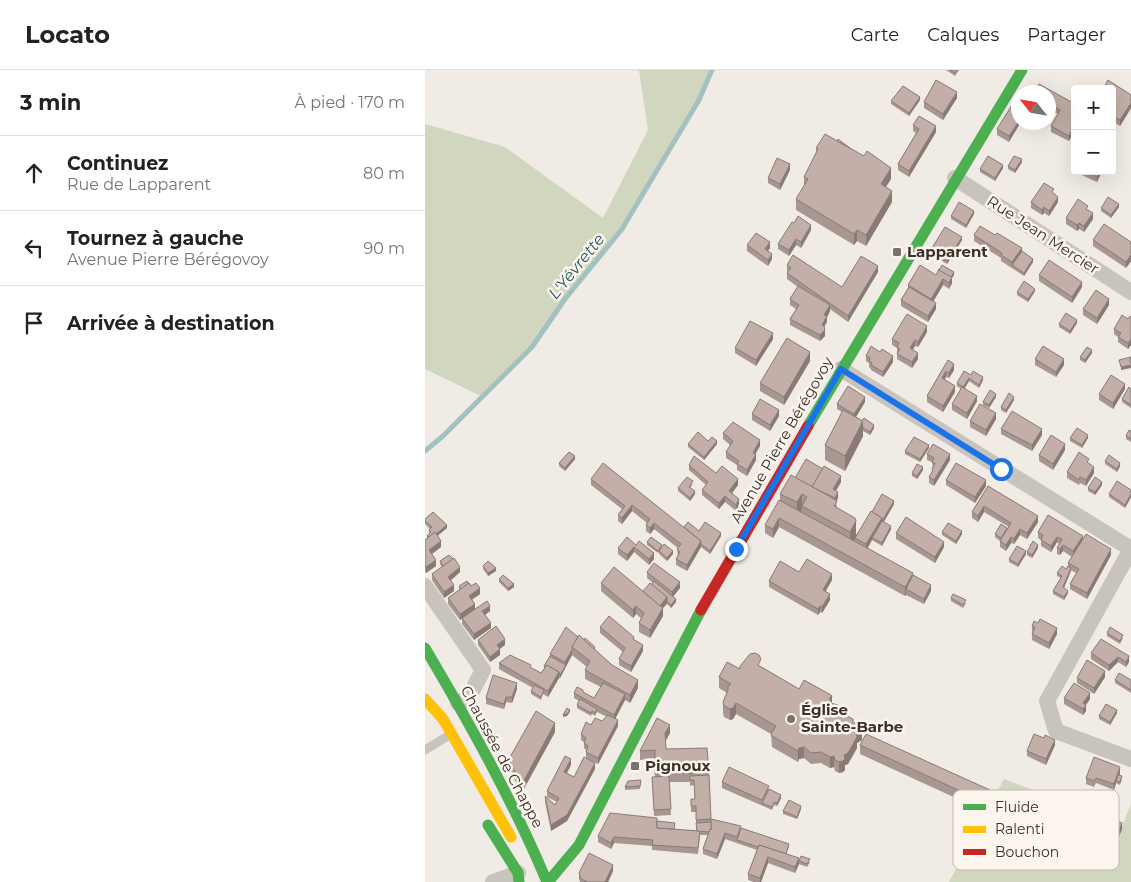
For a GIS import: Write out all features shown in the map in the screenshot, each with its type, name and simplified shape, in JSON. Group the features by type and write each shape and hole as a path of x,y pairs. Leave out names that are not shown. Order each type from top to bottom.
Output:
{"main road":[{"name":"Avenue Pierre Bérégovoy","path":"536,880 579,845 707,598 841,369 1022,70"},
{"name":"Chaussée de Chappe","path":"425,648 458,703 532,846 536,880"},
{"name":"Chaussée de Chappe","path":"425,699 443,719 536,880"},
{"path":"425,706 438,737"},
{"path":"480,812 536,880"}],"street":[{"name":"Rue Jean Mercier","path":"955,178 1131,292"},
{"path":"841,369 1131,549 1047,701 1056,731 1131,758"},
{"path":"425,586 483,670 469,697 458,703"},
{"path":"493,882 536,880"}],"lane":[{"path":"425,750 438,737 451,734"}],"green space":[{"path":"639,70 712,70 699,100 622,229 565,299 532,347 483,397 425,369 425,124 505,147 603,218 648,130"},
{"path":"1004,779 1033,790 998,790"},
{"path":"1131,804 1131,882 949,882 955,870 1119,870 1119,822 1123,824"}],"building":[{"path":"936,80 957,92 943,114 924,102"},
{"path":"1108,80 1116,85 1105,85"},
{"path":"1116,85 1131,95 1131,103 1120,120 1116,118"},
{"path":"903,86 920,97 909,113 891,101"},
{"path":"1056,93 1071,102 1071,132 1069,136 1056,129 1056,117 1060,110 1056,107"},
{"path":"1011,107 1011,130 1013,130 1009,136 997,129"},
{"path":"919,116 936,126 909,171 898,164 919,129 913,125"},
{"path":"825,134 864,156 867,151 891,168 881,184 892,191 866,235 857,230 854,234 796,199 808,179 804,177 818,149 816,148"},
{"path":"838,139 850,148 837,141"},
{"path":"988,156 1003,165 995,178 980,169"},
{"path":"1014,156 1022,159 1015,170 1008,166"},
{"path":"777,158 790,164 780,184 768,178"},
{"path":"1044,183 1054,189 1052,192 1058,197 1049,211 1044,207 1042,210 1031,202"},
{"path":"1108,197 1119,204 1111,215 1101,208"},
{"path":"1078,199 1088,206 1086,209 1093,213 1084,226 1079,223 1077,225 1066,218"},
{"path":"959,202 974,211 966,225 951,216"},
{"path":"798,216 811,225 801,242 796,239 789,250 778,244"},
{"path":"1104,224 1131,242 1131,255 1126,262 1093,240"},
{"path":"980,226 995,235 997,233 1022,248 1012,262 1001,255 1002,253 974,235"},
{"path":"945,227 962,237 947,261 930,251"},
{"path":"756,233 770,242 765,249 772,254 768,260 747,245"},
{"path":"1022,251 1033,259 1024,273 1012,265"},
{"path":"793,255 842,287 861,256 878,266 848,316 787,273 791,268 787,265"},
{"path":"1049,260 1082,282 1072,297 1039,275"},
{"path":"920,265 936,275 939,269 952,277 949,283 943,279 931,299 908,285"},
{"path":"942,265 954,272 951,277 939,270"},
{"path":"1024,281 1035,289 1028,299 1017,292"},
{"path":"798,286 830,305 824,315 827,316 822,325 825,330 820,335 790,319 799,305 790,299"},
{"path":"909,287 936,303 928,316 901,300"},
{"path":"1096,290 1109,299 1097,318 1083,309"},
{"path":"1066,313 1077,320 1070,331 1059,324"},
{"path":"907,314 927,326 918,342 915,340 910,348 918,353 912,362 897,354 900,349 897,347 899,343 892,339"},
{"path":"1122,315 1128,319 1131,317 1131,339 1128,343 1118,337 1121,333 1114,329"},
{"path":"750,321 773,333 756,360 735,348"},
{"path":"787,338 810,352 784,397 760,383"},
{"path":"871,346 880,352 882,349 893,356 883,372 871,365 870,358 866,356"},
{"path":"1043,346 1064,359 1056,372 1035,359"},
{"path":"1087,347 1092,350 1085,360 1080,357"},
{"path":"1131,357 1131,365 1121,367 1119,360"},
{"path":"948,360 954,364 949,373 946,371 942,378 955,386 943,406 927,396"},
{"path":"964,371 971,375 973,371 983,377 979,385 969,378 963,387 957,383"},
{"path":"1111,375 1125,384 1113,403 1099,394"},
{"path":"848,386 865,397 854,414 837,404"},
{"path":"962,387 977,396 967,413 952,404"},
{"path":"1129,387 1131,389 1131,405 1122,399"},
{"path":"990,390 996,394 989,405 983,402"},
{"path":"1009,393 1014,397 1006,410 1001,407"},
{"path":"760,399 779,410 770,425 752,414"},
{"path":"980,404 996,413 986,430 970,421"},
{"path":"843,410 863,421 845,456 825,445"},
{"path":"1012,411 1042,429 1032,445 1001,429"},
{"path":"864,418 874,425 870,432 863,428 862,421"},
{"path":"733,422 760,440 753,453 756,454 747,470 737,464 739,461 726,452 733,441 723,433"},
{"path":"1077,428 1088,435 1082,445 1070,438"},
{"path":"1129,430 1131,431 1131,439 1126,436"},
{"path":"698,432 708,441 712,437 717,441 704,457 688,444"},
{"path":"1051,435 1065,444 1053,464 1039,455"},
{"path":"914,437 929,445 920,459 905,451"},
{"path":"933,444 950,454 934,480 929,477 935,463 932,462 934,458 927,454"},
{"path":"569,452 575,456 565,468 559,463"},
{"path":"1079,452 1089,459 1087,462 1094,467 1086,480 1080,477 1079,480 1067,472"},
{"path":"1109,455 1120,463 1117,469 1105,461"},
{"path":"694,456 716,473 722,466 738,479 729,491 739,499 736,505 725,496 719,503 702,490 708,482 689,465"},
{"path":"806,459 823,469 812,487 795,478"},
{"path":"603,463 701,541 687,565 676,559 680,552 677,549 681,544 654,523 650,528 646,525 650,519 632,505 622,518 618,515 625,506 591,479"},
{"path":"956,463 986,480 975,497 946,480"},
{"path":"917,464 923,467 917,476 912,473"},
{"path":"824,466 841,476 833,489 838,492 835,498 812,487"},
{"path":"791,475 837,501 834,506 855,518 856,521 850,532 802,506 807,497 802,494 797,502 780,494"},
{"path":"687,477 693,481 689,487 695,491 690,498 678,488"},
{"path":"1095,477 1102,482 1095,492 1088,488"},
{"path":"1117,481 1131,490 1125,505 1109,494"},
{"path":"988,486 1038,516 1027,533 1020,529 1014,539 1011,537 1006,545 1000,541 1011,523 984,506 978,516 972,512"},
{"path":"882,494 894,501 882,521 882,518 872,512"},
{"path":"779,500 913,573 906,586 779,518 773,529 765,525"},
{"path":"871,511 882,518 866,544 855,538"},
{"path":"433,512 447,525 429,537 427,536 431,532 429,530 432,527 425,519"},
{"path":"1048,515 1083,536 1073,551 1063,545 1060,549 1057,548 1062,539 1057,537 1051,546 1041,540 1043,535 1038,532"},
{"path":"906,517 944,542 935,557 896,533"},
{"path":"882,521 891,526 882,543 872,538"},
{"path":"688,522 699,531 705,522 721,533 710,551 684,527"},
{"path":"948,523 962,531 956,541 942,532"},
{"path":"1001,524 1007,528 1001,538 995,534"},
{"path":"435,532 441,541 429,550 436,560 426,567 425,540"},
{"path":"1086,534 1111,549 1087,593 1070,584 1079,569 1068,563"},
{"path":"627,537 636,545 639,541 654,553 649,559 634,547 627,555 618,548"},
{"path":"651,537 662,545 658,551 647,542"},
{"path":"1033,541 1038,545 1032,555 1027,552"},
{"path":"664,544 673,551 667,558 659,551"},
{"path":"1017,546 1026,551 1018,564 1009,559"},
{"path":"449,555 453,559 443,566 440,561"},
{"path":"454,558 460,567 448,577 454,585 444,592 432,574"},
{"path":"807,559 832,574 823,590 830,594 822,607 820,606 818,609 769,581 780,561 799,572"},
{"path":"488,561 496,568 488,573 483,566"},
{"path":"654,563 680,582 672,592 647,572"},
{"path":"1062,566 1066,569 1068,566 1071,568 1063,587 1068,591 1064,597 1053,591 1062,576 1057,573"},
{"path":"614,567 663,608 650,630 639,623 644,613 636,606 633,610 601,583"},
{"path":"503,575 514,584 508,588 499,579"},
{"path":"913,575 931,585 924,599 906,589"},
{"path":"467,581 469,583 461,589 459,586"},
{"path":"654,581 676,599 671,605 667,601 667,597 651,585"},
{"path":"469,583 471,586 476,583 480,588 469,596 475,604 460,614 448,598"},
{"path":"650,583 667,597 660,606 643,591"},
{"path":"953,594 966,600 963,605 951,598"},
{"path":"487,601 490,606 482,611 491,623 474,634 462,618"},
{"path":"609,616 634,637 633,639 643,645 631,666 619,659 625,648 600,627"},
{"path":"1040,619 1057,628 1049,643 1032,634 1035,627 1032,626 1034,621 1038,623"},
{"path":"496,626 505,639 497,645 500,649 490,657 478,640"},
{"path":"566,627 578,637 565,662 550,654"},
{"path":"1110,627 1123,635 1120,641 1107,633"},
{"path":"579,635 612,665 638,680 630,695 585,670 590,661 572,647"},
{"path":"585,638 595,647 594,649 584,640"},
{"path":"1101,639 1129,656 1126,662 1118,657 1109,665 1091,653"},
{"name":"Église Sainte-Barbe","path":"755,653 761,659 758,665 799,689 804,680 831,695 830,703 838,705 843,714 853,719 853,723 861,724 862,729 856,733 857,737 848,753 844,755 845,759 843,761 839,762 835,760 834,756 830,757 821,752 811,753 804,747 799,748 798,751 772,736 771,734 776,726 736,703 730,709 724,706 723,702 728,686 731,684 719,677 727,662 740,669 740,666 750,654"},
{"path":"510,655 531,665 530,667 541,673 547,665 559,672 548,691 499,663"},
{"path":"550,656 566,665 560,675 559,672 547,665 544,666"},
{"path":"1087,660 1105,671 1094,688 1077,678"},
{"path":"1119,673 1131,680 1131,690 1115,680"},
{"path":"493,675 517,683 512,697 506,697 504,704 486,698"},
{"path":"603,683 625,694 614,715 574,693 577,687 594,698"},
{"path":"1074,683 1090,693 1083,703 1086,705 1083,709 1064,698"},
{"path":"534,685 544,690 541,697 531,691"},
{"path":"580,699 597,709 595,713 592,711 591,713 577,705"},
{"path":"1106,704 1117,710 1110,722 1099,716"},
{"path":"567,708 570,710 567,714 563,715"},
{"path":"536,711 555,723 521,786 509,759"},
{"path":"608,715 618,720 598,758 586,752 588,746 584,743 586,738 581,734 586,722 591,725 595,718 602,721"},
{"path":"657,718 670,725 665,733 666,749 707,748 709,773 655,774 655,750 640,751"},
{"path":"866,734 990,790 958,790 860,745"},
{"path":"1034,734 1044,738 1045,735 1055,740 1046,759 1027,751"},
{"path":"565,756 571,759 564,772 574,777 584,757 595,763 567,815 551,825 545,796 555,805 559,798 547,791"},
{"path":"1094,757 1120,767 1114,784 1096,778 1094,781 1086,778"},
{"path":"729,767 769,786 762,800 722,782"},
{"path":"709,775 711,819 696,820 696,806 691,806 691,799 695,799 694,780 690,780 690,776"},
{"path":"1118,775 1122,776 1120,782 1116,781"},
{"path":"669,776 671,809 654,810 652,777"},
{"path":"641,780 640,786 625,787 628,781"},
{"path":"769,789 781,795 777,803 774,802 772,807 762,803"},
{"path":"789,800 801,806 797,817 783,811"},
{"path":"610,813 657,818 657,828 700,831 698,848 652,845 653,840 614,837 611,843 598,836"},
{"path":"711,819 741,826 737,837 725,833 717,854 703,849 711,830"},
{"path":"657,821 675,823 674,829 657,828"},
{"path":"711,822 711,830 709,832 697,831 696,823"},
{"path":"741,828 789,844 786,854 737,840"},
{"path":"759,845 799,858 795,867 768,857 760,878 748,874"},
{"path":"589,853 613,865 605,882 588,882 581,879 579,873"},
{"path":"801,856 810,859 807,864 799,861"}],"waterway":[{"name":"L'Yévrette","path":"425,451 443,436 532,347 565,299 622,229 699,100 712,70"}],"traffic: fast":[{"path":"808,426 1022,70"},
{"path":"548,882 579,845 701,610"},
{"path":"425,648 490,763 520,822 547,882"},
{"path":"488,825 518,873 519,882"}],"traffic: slow":[{"path":"425,699 443,719 511,837"}],"traffic: jam":[{"path":"701,610 808,426"}],"place":[{"name":"Lapparent","path":"897,252"},
{"name":"Église Sainte-Barbe","path":"791,719"},
{"name":"Pignoux","path":"635,766"}],"route":[{"path":"736,549 841,369 1001,469"}]}
